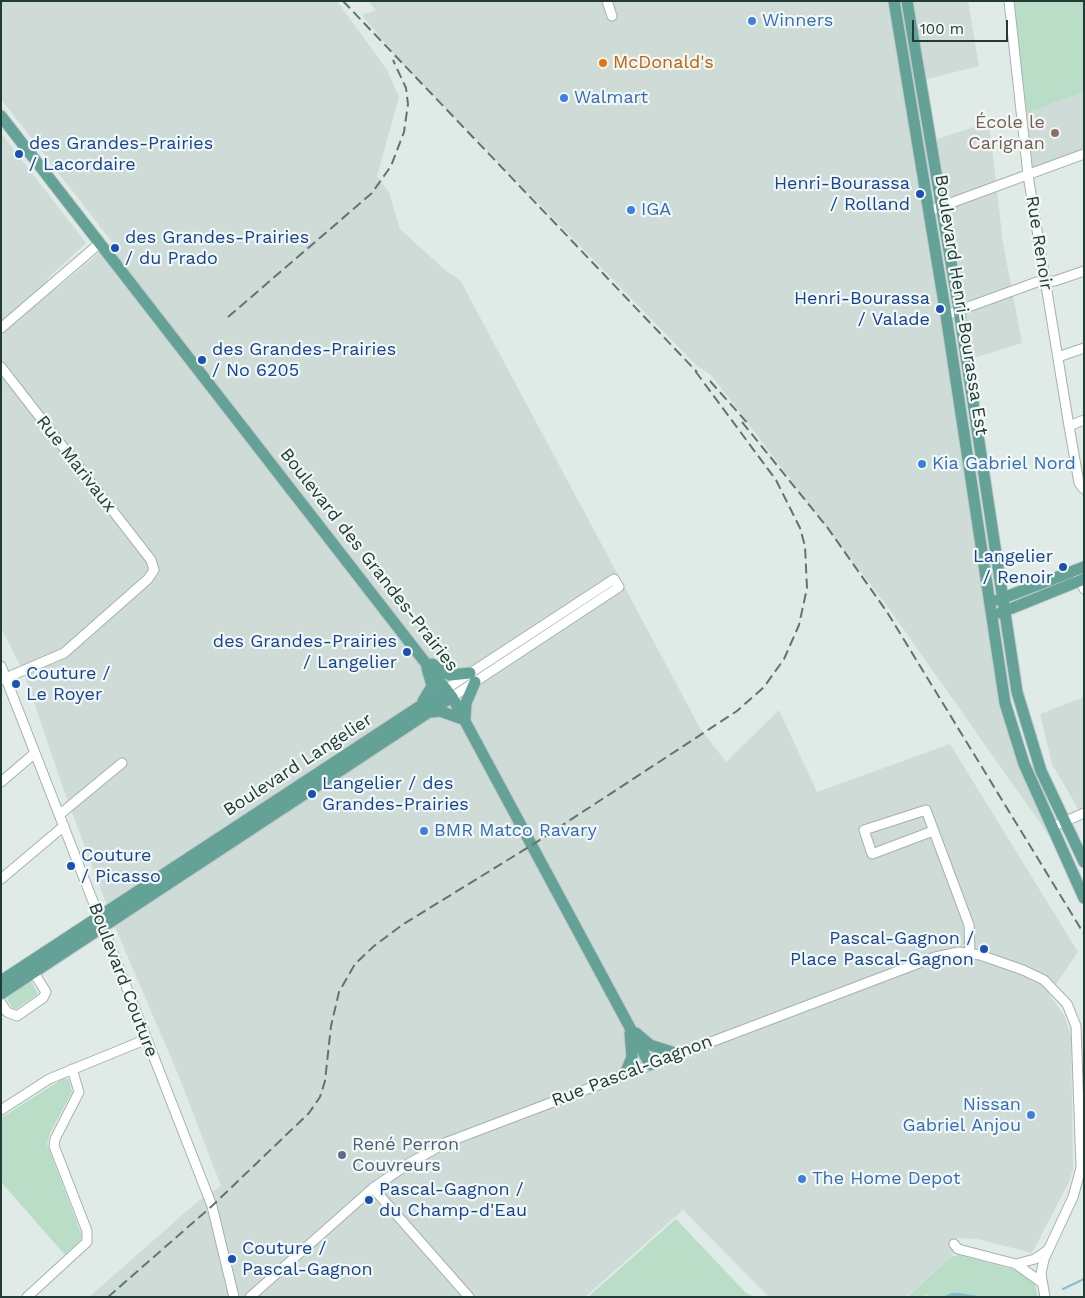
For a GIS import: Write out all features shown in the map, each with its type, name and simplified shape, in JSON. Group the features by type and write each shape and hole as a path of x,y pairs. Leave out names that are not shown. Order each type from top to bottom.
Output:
{"main road":[{"name":"Boulevard Henri-Bourassa Est","path":"894,1 946,315 1000,677 1012,728 1027,771 1084,898"},
{"name":"Boulevard Henri-Bourassa Est","path":"907,1 959,310 1012,665 1025,723 1048,787 1084,862"},
{"name":"Boulevard des Grandes-Prairies","path":"1,116 450,693 650,1065"},
{"path":"990,603 1082,577"},
{"path":"992,619 1005,610 1082,577"},
{"path":"421,655 450,675 472,678 466,703 465,720 440,710 430,712"},
{"path":"413,711 426,699 432,686 429,672 421,655"},
{"name":"Boulevard Langelier","path":"1,994 34,973 101,922 413,711 450,693"},
{"name":"Boulevard Langelier","path":"1,981 101,922 430,712 450,693"},
{"path":"630,1026 650,1045 678,1054"},
{"path":"625,1074 632,1051 630,1026"}],"street":[{"path":"607,1 612,16"},
{"name":"Rue Renoir","path":"1009,1 1028,175 1069,426 1082,486"},
{"path":"929,212 1084,154"},
{"path":"1,328 100,243"},
{"path":"946,315 1037,282 1055,282 1084,271"},
{"path":"1058,357 1084,348"},
{"name":"Rue Marivaux","path":"1,367 151,560 154,570 148,579 64,653 3,678"},
{"path":"1069,426 1084,420"},
{"name":"Boulevard Langelier","path":"450,693 614,579 619,587 472,678"},
{"name":"Boulevard Couture","path":"1,666 3,678 64,826 212,1206 234,1297"},
{"path":"1,782 35,754"},
{"path":"59,815 122,763"},
{"path":"933,831 872,854 864,830 926,810 969,925 970,954"},
{"path":"1052,827 1084,813"},
{"path":"1,879 64,826"},
{"name":"Rue Pascal-Gagnon","path":"250,1297 373,1188 408,1164 459,1137 935,957 956,952 970,954 1023,970 1053,988 1066,1004 1076,1026 1082,1159 1080,1177 1073,1197 1048,1250"},
{"path":"1,1003 7,1012 16,1016 44,998 46,992 34,973"},
{"path":"1,1110 49,1079 147,1039"},
{"path":"27,1297 86,1242 86,1231 54,1146 55,1139 79,1092 72,1069"},
{"path":"373,1188 469,1297"},
{"path":"954,1244 958,1249 1016,1264 1042,1282"},
{"path":"1016,1264 1035,1259 1048,1250"},
{"path":"1045,1297 1042,1267 1048,1250"}],"shaded area":[{"path":"1,1 337,1 387,70 399,97 377,176 389,192 400,229 445,270 460,280 700,728 726,762 779,710 817,792 950,744 1078,952 1049,994 1064,1015 1071,1036 1073,1169 1069,1182 1032,1253 978,1239 957,1238 952,1256 906,1297 769,1297 683,1210 585,1297 89,1297 196,1203 221,1186 178,1074 115,927 63,788 24,673 1,628 1,133 86,243 47,279 56,289 112,242 1,99"},
{"path":"368,1 893,1 1016,740 1069,864 890,610 711,375 696,365 399,60 362,15 376,10"},
{"path":"907,1 968,1 979,66 920,81"},
{"name":"École le Carignan","path":"1084,92 1084,154 1028,175 1026,113"},
{"path":"989,122 1003,243 1022,343 967,360 931,141"},
{"path":"1084,697 1084,819 1052,764 1040,714"}],"green space":[{"path":"1014,1 1084,1 1084,92 1026,113"},
{"path":"29,983 32,983 38,994 16,1009 13,1009 7,1000 8,997"},
{"path":"64,1078 69,1080 72,1092 50,1133 47,1144 82,1236 80,1241 65,1255 1,1182 1,1118"},
{"path":"676,1219 746,1293 754,1297 588,1297"},
{"path":"959,1255 1026,1273 1034,1280 1038,1297 928,1297 927,1294 924,1297 907,1297 952,1256"}],"water":[{"path":"952,1293 959,1293 984,1297 942,1297"}],"waterway":[{"path":"1063,1289 1084,1279"}],"railway":[{"path":"343,1 697,372"},
{"path":"228,317 372,193 391,166 404,132 408,104 406,88 393,60"},
{"path":"108,1297 212,1206 309,1113 320,1097 325,1081 331,1026 339,992 355,964 374,946 402,925 532,845 737,711 764,687 784,659 799,625 807,588 805,546 800,528 776,480 693,368"},
{"path":"710,381 750,426"},
{"path":"742,422 827,527 887,612 1084,934"}],"place":[{"name":"Winners","path":"752,21"},
{"name":"McDonald's","path":"603,63"},
{"name":"Walmart","path":"564,98"},
{"name":"École le Carignan","path":"1055,133"},
{"name":"des Grandes-Prairies / Lacordaire","path":"19,154"},
{"name":"Henri-Bourassa / Rolland","path":"920,194"},
{"name":"IGA","path":"631,210"},
{"name":"des Grandes-Prairies / du Prado","path":"115,248"},
{"name":"Henri-Bourassa / Valade","path":"940,309"},
{"name":"des Grandes-Prairies / No 6205","path":"202,360"},
{"name":"Kia Gabriel Nord","path":"922,464"},
{"name":"Langelier / Renoir","path":"1063,567"},
{"name":"des Grandes-Prairies / Langelier","path":"407,652"},
{"name":"Couture / Le Royer","path":"16,684"},
{"name":"Langelier / des Grandes-Prairies","path":"312,794"},
{"name":"BMR Matco Ravary","path":"424,831"},
{"name":"Couture / Picasso","path":"71,866"},
{"name":"Pascal-Gagnon / Place Pascal-Gagnon","path":"984,949"},
{"name":"Nissan Gabriel Anjou","path":"1031,1115"},
{"name":"René Perron Couvreurs","path":"342,1155"},
{"name":"The Home Depot","path":"802,1179"},
{"name":"Pascal-Gagnon / du Champ-d'Eau","path":"369,1200"},
{"name":"Couture / Pascal-Gagnon","path":"232,1259"}]}
